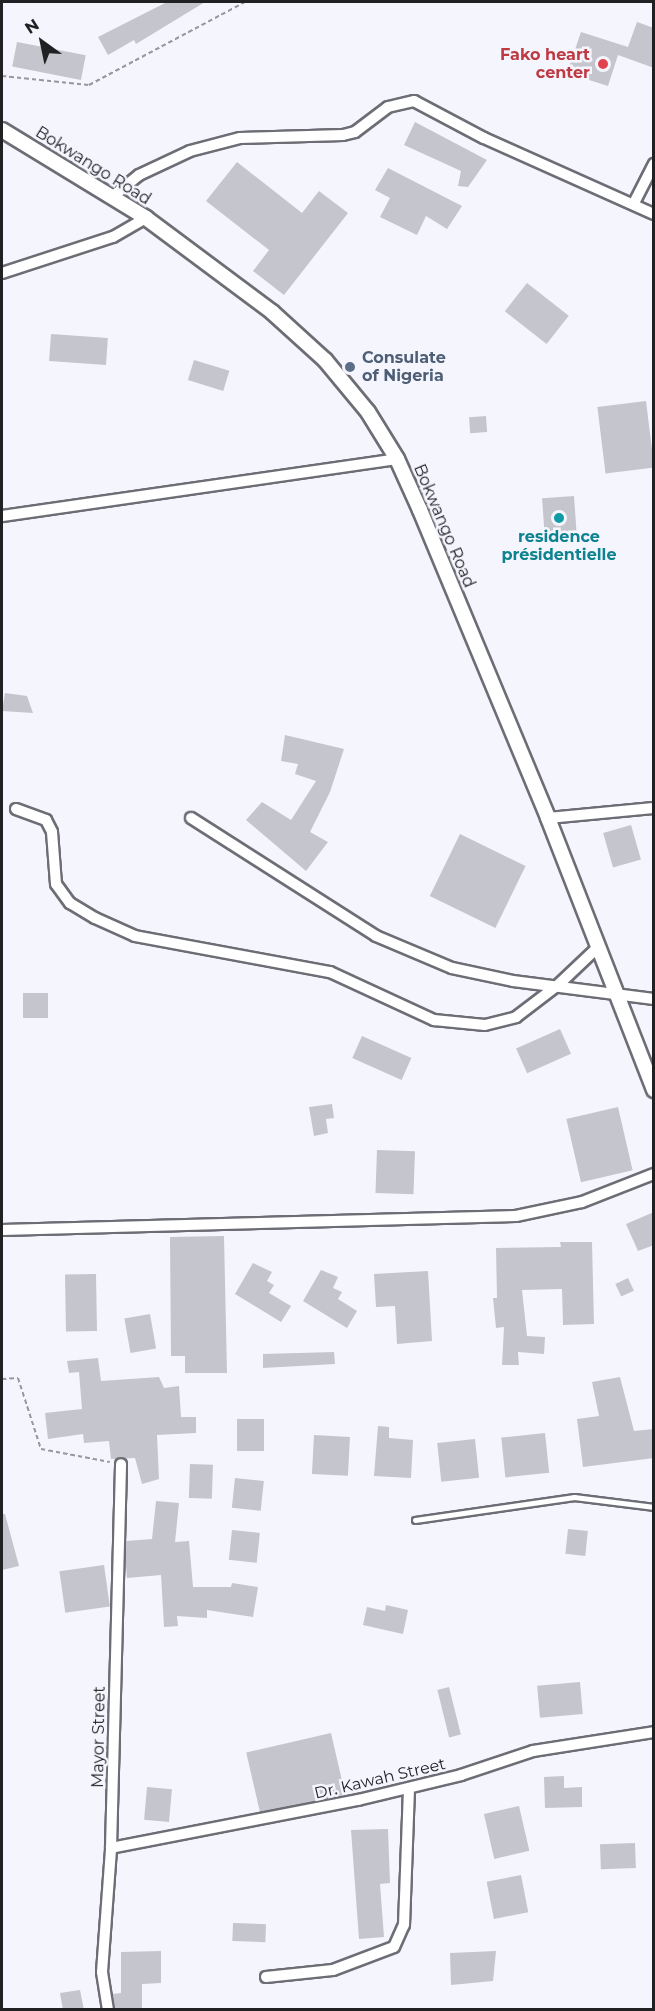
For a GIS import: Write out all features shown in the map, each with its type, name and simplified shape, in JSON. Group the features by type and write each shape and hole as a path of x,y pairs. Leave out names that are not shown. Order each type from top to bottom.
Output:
{"street":[{"path":"112,197 139,175 190,151 240,138 343,135 355,132 388,107 414,101 484,138 634,203 654,214"},
{"name":"Bokwango Road","path":"2,130 146,218 272,312 325,360 368,412 397,459 548,818 613,993 654,1090"},
{"path":"634,203 654,164"},
{"path":"2,273 113,237 146,218"},
{"path":"2,516 397,459"},
{"path":"548,818 654,808"},
{"path":"16,809 46,820 52,832 56,884 70,903 135,936 330,972 434,1020 485,1025 516,1017 558,985 597,948"},
{"path":"191,818 376,936 452,968 654,999"},
{"path":"2,1230 516,1216 582,1202 654,1174"},
{"name":"Mayor Street","path":"108,2010 102,1972 111,1848 121,1464"},
{"name":"Dr. Kawah Street","path":"111,1848 409,1788 461,1775 533,1751 654,1732"},
{"path":"266,1977 333,1970 394,1947 404,1925 409,1788"}],"lane":[{"path":"415,1520 574,1497 654,1508"}],"path":[{"path":"2,76 89,85 245,2"},
{"path":"2,1379 18,1378 41,1449 121,1464"}],"building":[{"path":"167,2 205,2 136,44 134,40 108,55 98,37"},
{"path":"637,22 654,28 654,68 618,55 608,86 567,73 581,32 628,47"},
{"path":"17,42 86,55 81,80 12,67"},
{"path":"415,122 487,160 468,187 458,186 461,171 404,145"},
{"path":"237,162 302,213 319,191 348,213 284,295 253,271 269,250 206,201"},
{"path":"388,168 462,206 447,229 426,216 417,235 380,217 390,198 375,190"},
{"path":"527,283 569,316 547,344 505,311"},
{"path":"51,334 108,338 106,365 49,361"},
{"path":"194,360 229,371 223,391 188,380"},
{"path":"646,401 654,468 606,473 597,407"},
{"path":"486,416 487,432 470,433 469,417"},
{"name":"residence présidentielle","path":"574,496 577,538 545,540 542,498"},
{"path":"5,693 27,696 33,713 2,711"},
{"path":"285,735 344,749 330,792 310,832 328,842 306,871 246,820 262,802 291,820 316,781 295,774 298,764 281,761"},
{"path":"631,825 641,860 613,868 603,833"},
{"path":"460,834 526,866 495,928 430,896"},
{"path":"23,993 48,993 48,1018 23,1018"},
{"path":"560,1029 571,1054 527,1073 516,1049"},
{"path":"362,1036 411,1058 402,1080 352,1058"},
{"path":"332,1104 334,1118 326,1119 328,1133 314,1136 309,1107"},
{"path":"618,1107 633,1170 581,1182 566,1119"},
{"path":"377,1150 415,1151 413,1194 375,1193"},
{"path":"654,1212 654,1245 638,1251 626,1224"},
{"path":"224,1236 227,1373 185,1373 185,1356 171,1356 170,1237"},
{"path":"560,1242 592,1242 594,1324 563,1325 562,1289 522,1290 527,1336 545,1337 544,1354 518,1352 519,1365 502,1365 504,1327 496,1328 493,1298 497,1298 496,1248 561,1247"},
{"path":"253,1263 272,1272 267,1281 274,1285 269,1293 291,1306 281,1322 235,1294"},
{"path":"321,1270 338,1277 333,1288 342,1292 338,1299 357,1311 347,1328 303,1301"},
{"path":"428,1271 432,1341 397,1344 395,1306 376,1307 374,1274"},
{"path":"96,1274 97,1331 66,1332 65,1275"},
{"path":"628,1278 634,1291 621,1297 615,1284"},
{"path":"150,1314 156,1348 130,1353 124,1319"},
{"path":"334,1352 335,1364 263,1368 263,1354"},
{"path":"98,1358 101,1381 159,1377 164,1388 179,1386 181,1417 196,1417 196,1433 157,1435 159,1479 142,1484 135,1458 111,1459 109,1441 84,1443 83,1434 48,1439 45,1413 82,1409 79,1372 69,1373 67,1361"},
{"path":"620,1377 634,1431 654,1429 654,1458 583,1467 577,1419 599,1416 592,1382"},
{"path":"237,1419 264,1419 264,1451 237,1451"},
{"path":"378,1426 389,1427 389,1438 413,1440 411,1478 374,1476"},
{"path":"545,1433 549,1473 505,1477 501,1438"},
{"path":"314,1435 350,1437 348,1476 312,1474"},
{"path":"475,1439 479,1478 441,1482 437,1443"},
{"path":"190,1464 213,1465 212,1499 189,1498"},
{"path":"235,1478 264,1481 261,1511 232,1508"},
{"path":"156,1501 179,1503 175,1542 189,1541 193,1587 231,1587 232,1583 258,1587 253,1617 207,1610 207,1618 177,1616 178,1626 164,1627 161,1575 127,1578 126,1566 126,1541 152,1539"},
{"path":"2,1514 5,1514 19,1566 2,1570"},
{"path":"568,1529 588,1531 585,1556 565,1554"},
{"path":"232,1530 260,1533 257,1563 229,1560"},
{"path":"104,1565 110,1607 65,1613 59,1571"},
{"path":"386,1605 408,1610 403,1634 363,1625 367,1607 385,1611"},
{"path":"580,1682 583,1714 540,1718 537,1686"},
{"path":"449,1687 461,1735 449,1737 437,1690"},
{"path":"331,1733 345,1794 260,1814 246,1753"},
{"path":"564,1776 564,1788 582,1787 582,1807 545,1808 544,1777"},
{"path":"147,1787 172,1789 169,1822 144,1820"},
{"path":"519,1806 529,1851 494,1859 484,1814"},
{"path":"388,1829 390,1883 380,1884 384,1937 359,1939 351,1830"},
{"path":"635,1843 636,1868 601,1869 600,1844"},
{"path":"521,1875 528,1912 494,1919 487,1882"},
{"path":"233,1923 266,1924 265,1942 232,1941"},
{"path":"161,1951 161,1983 142,1984 142,2010 115,2010 113,1994 121,1993 121,1952"},
{"path":"496,1951 493,1981 451,1985 450,1953"},
{"path":"80,1990 84,2010 63,2010 60,1993"}],"place":[{"name":"Fako heart center","path":"603,64"},
{"name":"Consulate of Nigeria","path":"350,367"},
{"name":"residence présidentielle","path":"559,518"}]}
